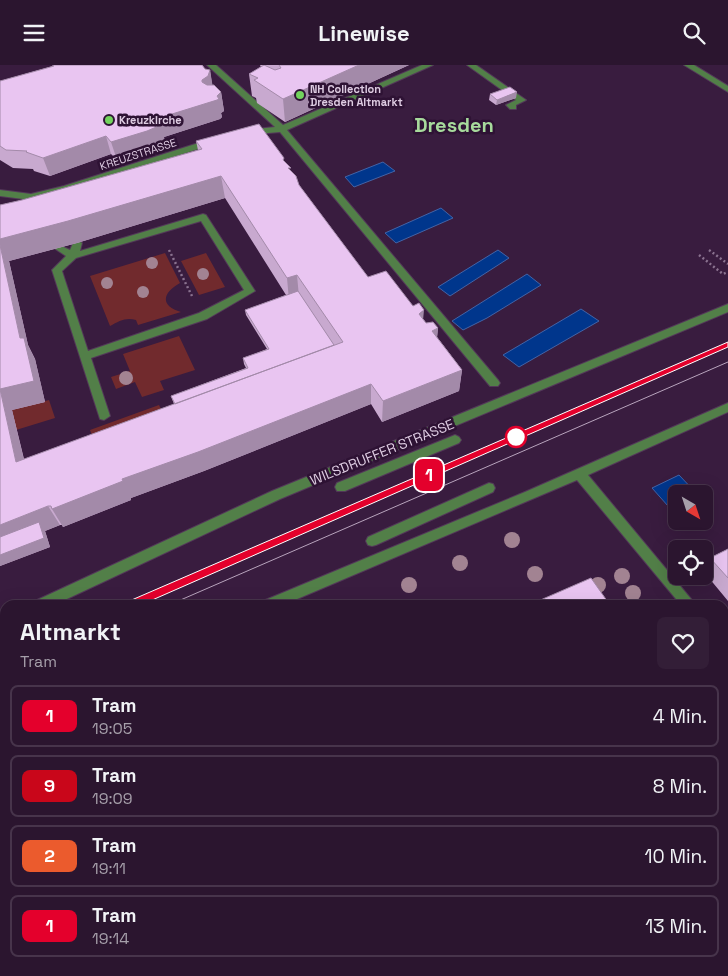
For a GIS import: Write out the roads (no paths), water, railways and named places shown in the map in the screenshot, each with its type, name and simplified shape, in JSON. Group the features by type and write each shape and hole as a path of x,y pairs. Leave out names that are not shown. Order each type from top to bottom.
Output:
{"street":[{"path":"211,65 282,129 494,383"},
{"path":"239,133 282,129 429,65"},
{"path":"471,65 522,100 510,105 515,109"},
{"path":"688,65 728,90"},
{"name":"KREUZSTRASSE","path":"0,193 31,197 68,188 223,139"},
{"path":"31,197 44,201"},
{"path":"85,356 203,316 250,291 203,217 73,256 57,270 104,416"},
{"path":"73,256 77,243"},
{"path":"59,248 73,256"},
{"name":"WILSDRUFFER STRASSE","path":"51,600 276,495 728,308"},
{"path":"280,600 579,473 728,407"},
{"path":"341,487 455,440"},
{"path":"579,473 685,600"},
{"path":"372,541 489,488"}],"water":[{"path":"383,162 395,171 354,187 345,177"},
{"path":"441,208 453,218 396,243 385,233"},
{"path":"498,250 509,258 450,296 438,287"},
{"path":"527,274 541,285 487,318 463,330 452,321"},
{"path":"581,309 599,321 519,367 503,355"},
{"path":"679,475 688,485 668,485 668,506 652,488"}],"tram line":[{"path":"142,600 728,345"},
{"name":"1","path":"143,600 728,345"},
{"path":"181,600 728,362"}],"place":[{"name":"NH Collection Dresden Altmarkt","path":"300,95"},
{"name":"Kreuzkirche","path":"109,120"}],"district":[{"name":"Dresden","path":"454,125"}]}
